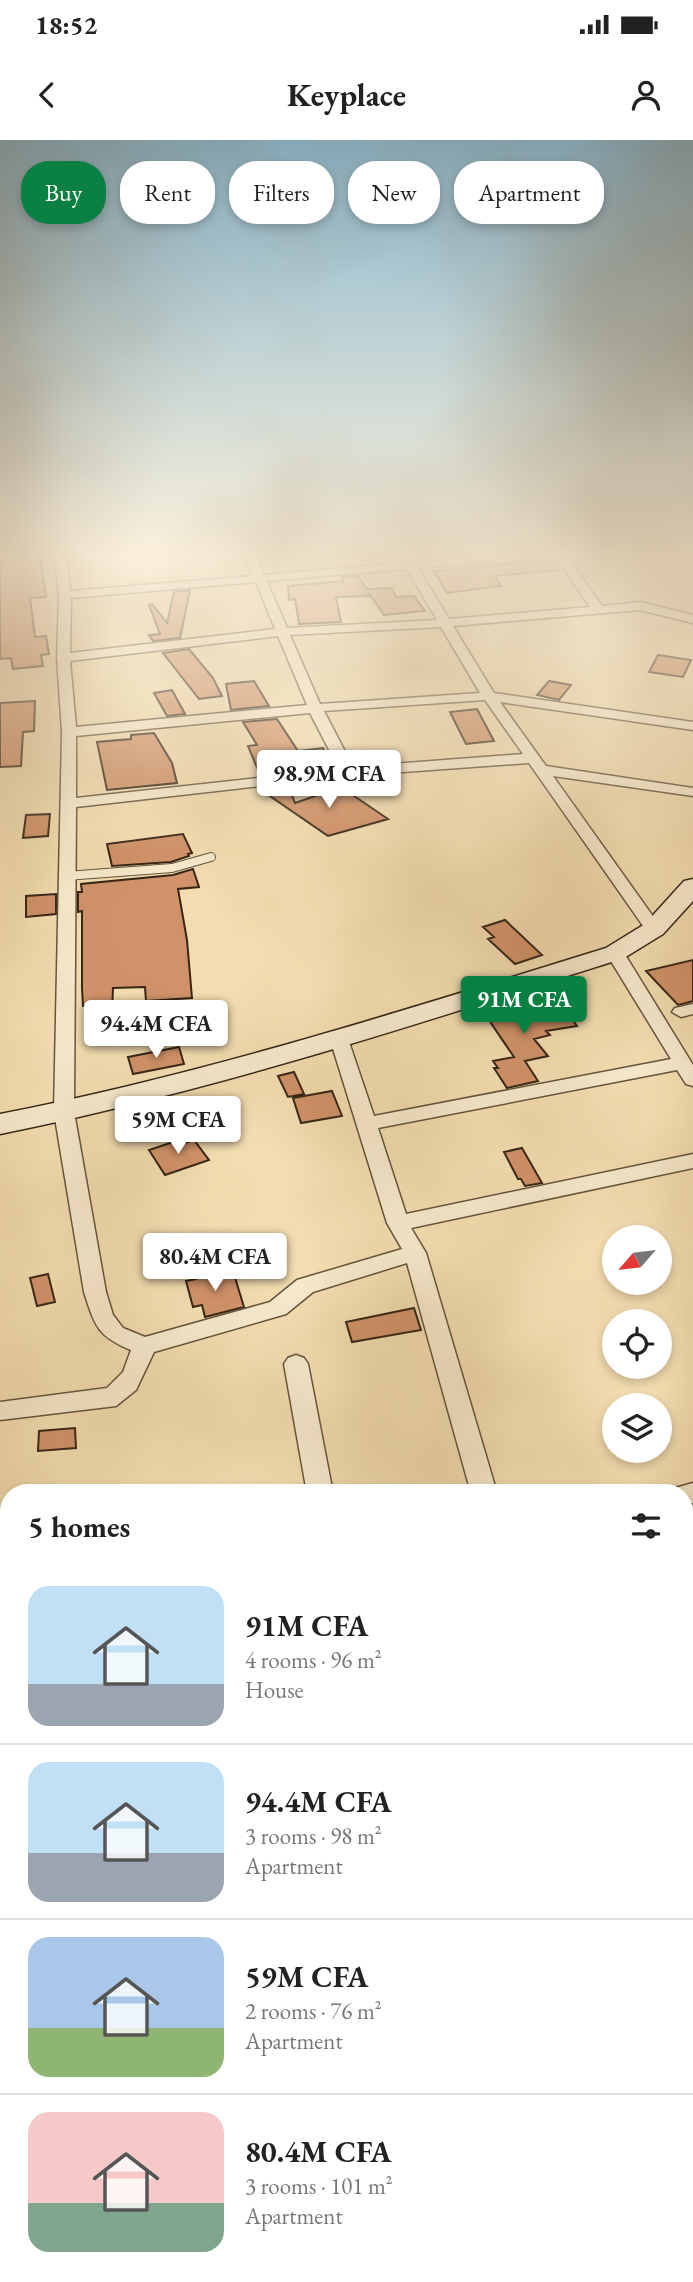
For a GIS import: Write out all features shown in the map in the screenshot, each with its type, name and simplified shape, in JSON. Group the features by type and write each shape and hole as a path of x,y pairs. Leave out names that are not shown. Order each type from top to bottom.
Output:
{"main road":[{"path":"0,1124 64,1112 340,1040 615,953 654,929 693,886"}],"street":[{"path":"63,653 69,732 64,1112 95,1292 103,1317 115,1334 144,1346 278,1308 305,1286 415,1253"},
{"path":"63,658 106,653"},
{"path":"293,653 315,708 348,772"},
{"path":"463,653 489,696 654,929"},
{"path":"69,732 315,708 489,696 693,726"},
{"path":"66,803 348,772 537,764 693,792"},
{"path":"615,953 693,1080"},
{"path":"340,1040 398,1223 415,1253 481,1484"},
{"path":"367,1124 682,1063"},
{"path":"398,1223 693,1161"},
{"path":"0,1411 108,1399 125,1388 144,1346"},
{"path":"296,1364 318,1484"}],"lane":[{"path":"66,876 172,868 211,857"}],"building":[{"path":"0,653 49,654 41,655 43,666 13,669 11,658 0,659"},
{"path":"163,653 192,653 213,678 222,696 199,699"},
{"path":"658,655 691,660 683,677 649,672"},
{"path":"254,681 269,706 231,710 226,684"},
{"path":"549,681 571,685 559,700 537,695"},
{"path":"172,690 185,714 167,716 154,693"},
{"path":"35,701 34,731 23,732 21,766 0,767 0,703"},
{"path":"477,709 494,741 466,744 450,712"},
{"path":"277,719 298,751 323,748 331,764 281,769 283,773 260,775 248,746 257,745 243,722"},
{"path":"154,733 172,763 177,783 107,790 97,742 131,739 131,735"},
{"path":"288,785 295,803 341,787 388,819 328,836 267,794 265,788"},
{"path":"50,814 48,836 23,838 26,815"},
{"path":"183,834 192,853 188,854 189,856 171,862 112,866 107,844"},
{"path":"193,869 199,887 178,889 187,940 192,998 146,1001 145,987 113,988 112,1012 91,1013 92,1006 83,1006 82,911 78,912 78,892 82,892 81,884 173,875"},
{"path":"56,894 56,914 26,917 26,896"},
{"path":"505,920 542,955 515,964 488,939 494,937 483,927"},
{"path":"693,960 693,1001 678,1005 646,971"},
{"path":"507,1001 513,1003 518,1010 561,1003 577,1026 546,1031 550,1035 534,1039 548,1056 525,1061 538,1081 507,1088 494,1068 498,1068 493,1061 514,1057 482,1007"},
{"path":"179,1047 184,1064 133,1074 128,1057"},
{"path":"294,1072 304,1094 288,1097 278,1076"},
{"path":"332,1091 342,1116 301,1123 293,1098"},
{"path":"179,1140 181,1144 194,1140 209,1160 165,1175 149,1150"},
{"path":"522,1148 542,1183 525,1186 521,1179 518,1179 504,1152"},
{"path":"218,1270 219,1274 233,1271 244,1307 205,1317 202,1305 193,1307 186,1281 196,1279 195,1275"},
{"path":"48,1274 55,1302 37,1306 30,1278"},
{"path":"414,1308 421,1330 352,1342 346,1322"},
{"path":"75,1428 76,1448 38,1451 39,1431"}]}
